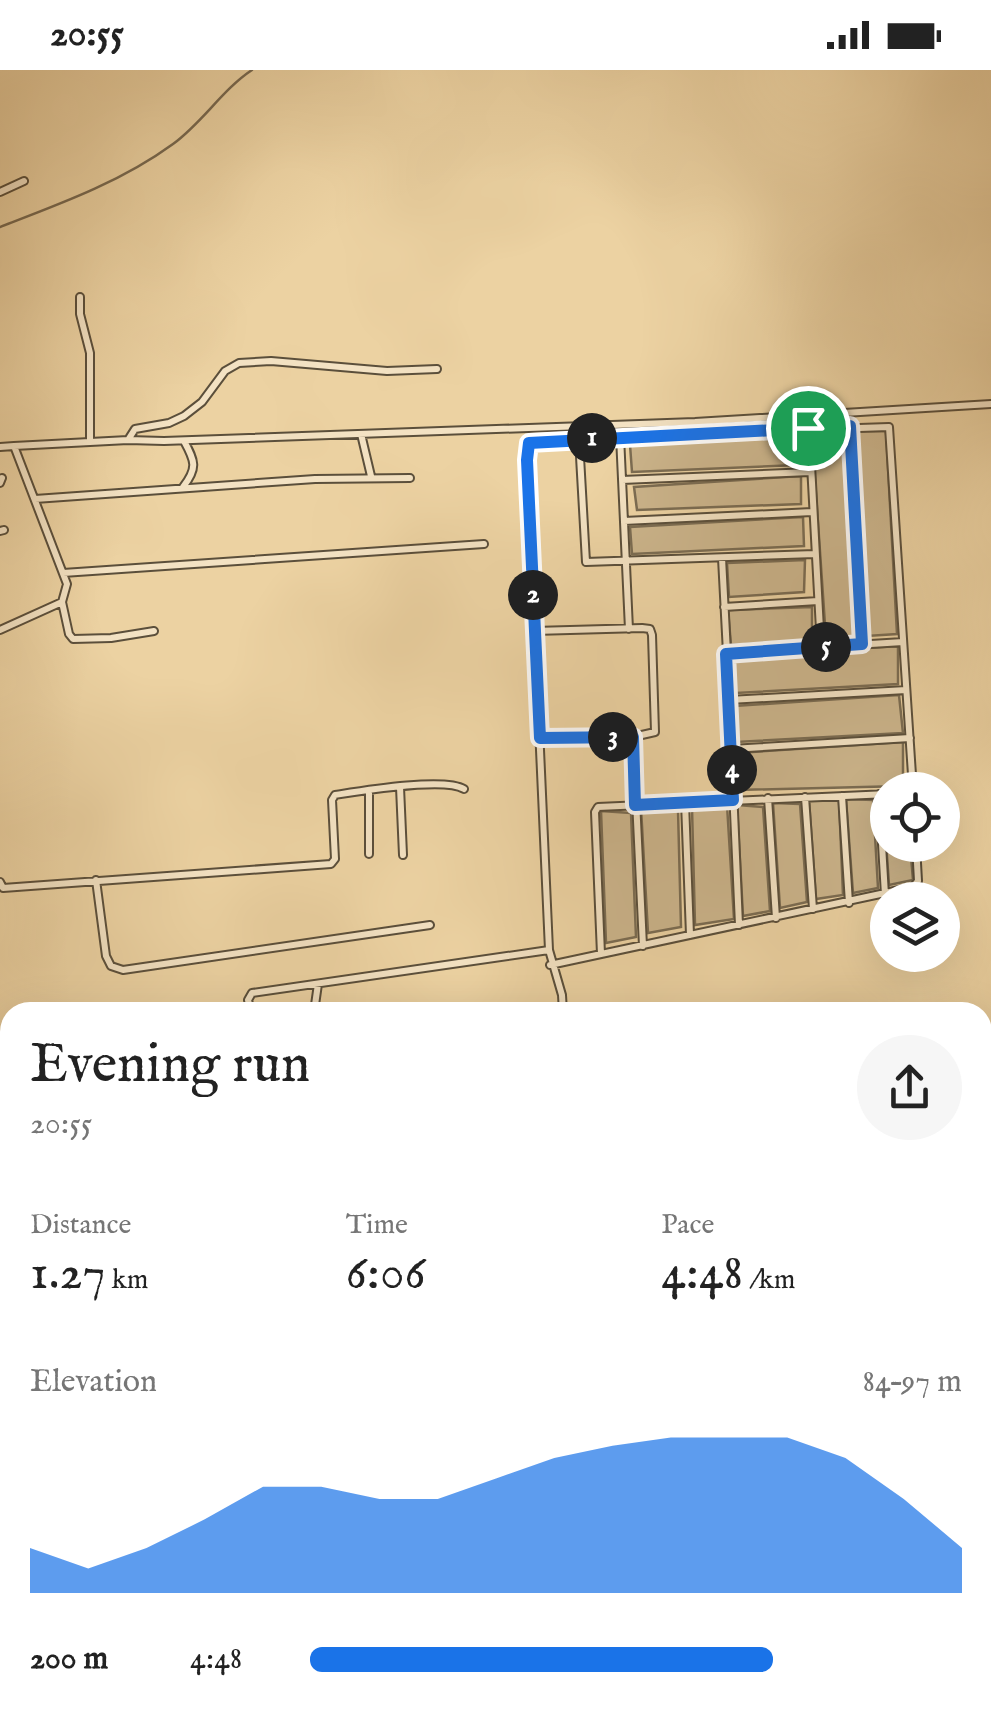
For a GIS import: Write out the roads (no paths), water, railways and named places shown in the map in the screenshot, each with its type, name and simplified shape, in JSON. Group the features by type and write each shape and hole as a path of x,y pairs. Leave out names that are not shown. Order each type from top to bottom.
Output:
{"street":[{"path":"0,192 24,180"},
{"path":"80,297 90,353 90,441"},
{"path":"128,440 136,429 169,424 195,410 225,371 239,363 271,361 387,371 437,370"},
{"path":"0,447 694,422 991,404"},
{"path":"562,1002 549,950 527,446 532,440 886,424 891,430 912,772"},
{"path":"850,426 862,644"},
{"path":"808,428 822,648"},
{"path":"361,434 371,476"},
{"path":"620,436 629,629"},
{"path":"579,438 584,561 814,554"},
{"path":"182,488 196,468 184,440"},
{"path":"14,446 67,584 62,602 68,634 73,639 110,638 154,631"},
{"path":"622,480 810,472"},
{"path":"35,499 371,476 410,478"},
{"path":"624,522 812,512"},
{"path":"63,573 484,544"},
{"path":"722,558 738,925"},
{"path":"724,607 818,601"},
{"path":"0,630 62,602"},
{"path":"534,631 629,629 650,630 652,635 655,732 633,737 540,738"},
{"path":"726,654 903,642"},
{"path":"729,700 906,690"},
{"path":"633,737 643,946"},
{"path":"731,749 910,738"},
{"path":"0,882 3,888 331,864 335,859 333,798 369,790 450,784 464,789"},
{"path":"400,788 403,854"},
{"path":"369,790 369,854"},
{"path":"601,954 595,809 870,795"},
{"path":"842,796 849,903"},
{"path":"805,797 813,910"},
{"path":"768,798 776,918"},
{"path":"685,802 690,935"},
{"path":"96,880 108,962 123,970 430,925"},
{"path":"550,965 870,899"},
{"path":"248,1002 252,993 549,950"},
{"path":"315,1002 318,984"}],"waterway":[{"path":"0,227 90,191 153,158 184,136 252,70"}]}
